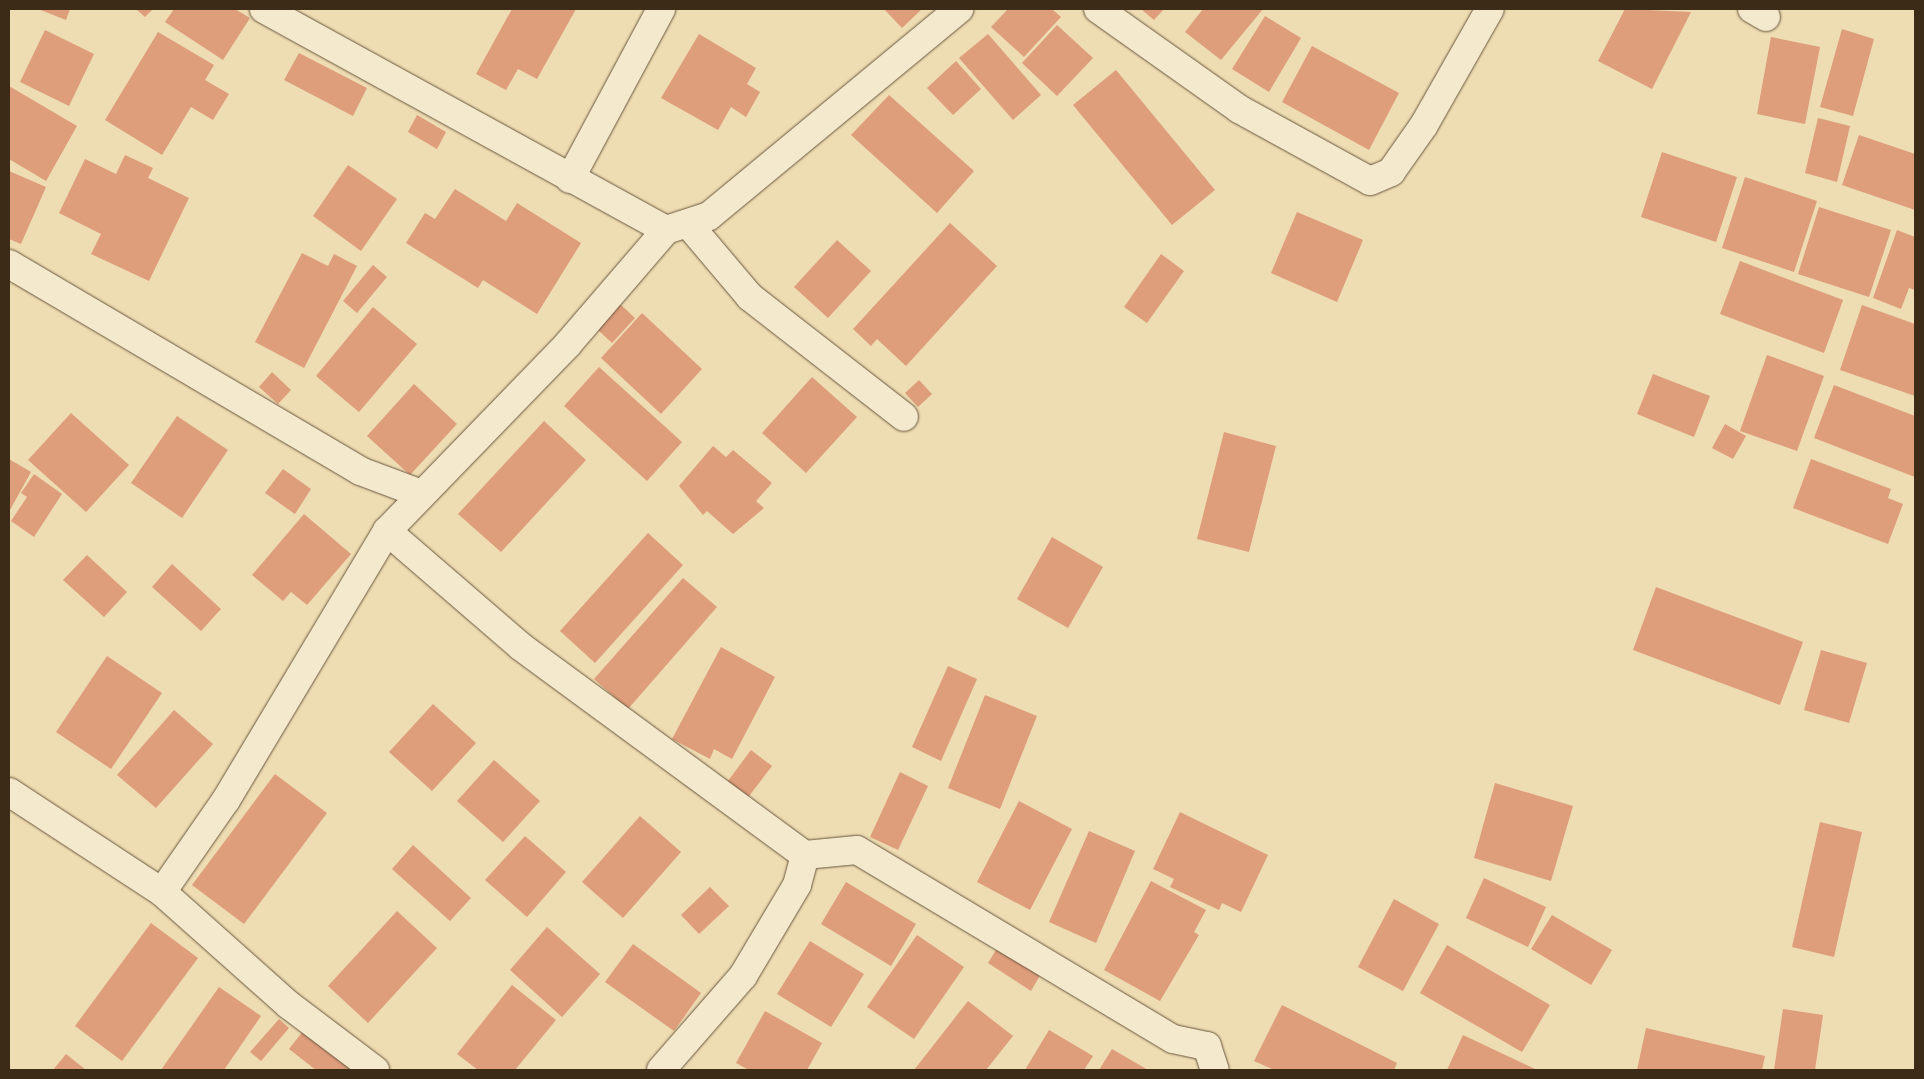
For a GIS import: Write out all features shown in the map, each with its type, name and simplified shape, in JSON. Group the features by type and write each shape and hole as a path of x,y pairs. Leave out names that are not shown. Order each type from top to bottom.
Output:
{"street":[{"path":"264,9 570,179 678,228 750,297 904,417"},
{"path":"570,179 661,9"},
{"path":"162,892 226,800 387,531 678,228 710,216 959,9"},
{"path":"1098,9 1239,109 1370,181 1391,172 1424,126 1490,9"},
{"path":"9,264 360,471 422,494"},
{"path":"387,531 520,646 805,855 857,850 1173,1039 1207,1046 1215,1070"},
{"path":"9,792 162,892 289,1005 375,1070"},
{"path":"661,1070 742,976 797,884 805,855"}],"building":[{"path":"38,9 70,9 66,20"},
{"path":"136,9 153,9 145,17"},
{"path":"174,9 235,9 250,18 223,60 165,22"},
{"path":"512,9 576,9 537,79 518,69 506,90 476,74"},
{"path":"884,9 922,9 902,28"},
{"path":"1008,9 1052,9 1061,17 1024,57 991,27"},
{"path":"1141,9 1164,9 1154,20"},
{"path":"1203,9 1263,9 1221,60 1185,32"},
{"path":"1625,9 1691,12 1652,89 1598,61"},
{"path":"1265,16 1301,38 1269,92 1232,69"},
{"path":"1057,25 1093,58 1057,96 1022,63"},
{"path":"1842,29 1874,39 1853,116 1820,107"},
{"path":"45,30 94,54 69,106 20,82"},
{"path":"158,32 214,65 205,80 229,94 213,120 191,107 162,155 105,120"},
{"path":"699,34 756,68 747,84 760,92 746,117 731,107 718,130 661,98"},
{"path":"988,34 1041,95 1013,120 959,58"},
{"path":"1771,37 1820,47 1805,124 1757,114"},
{"path":"1312,46 1399,93 1369,150 1282,102"},
{"path":"299,53 367,88 353,116 284,80"},
{"path":"956,61 981,89 953,115 927,88"},
{"path":"1116,70 1215,190 1172,225 1073,105"},
{"path":"9,86 77,126 46,181 9,159"},
{"path":"889,95 974,171 937,213 851,135"},
{"path":"417,115 446,132 437,149 408,132"},
{"path":"1818,118 1850,126 1837,182 1805,173"},
{"path":"1859,135 1915,154 1915,210 1842,185"},
{"path":"1662,152 1737,177 1716,242 1641,217"},
{"path":"125,155 153,168 148,178 189,198 149,281 91,254 101,234 59,213 85,159 116,174"},
{"path":"348,165 397,199 361,251 313,216"},
{"path":"9,171 46,187 21,244 9,239"},
{"path":"1745,177 1817,201 1794,272 1722,248"},
{"path":"455,189 506,221 517,203 581,243 537,314 483,280 478,288 406,243 425,213 435,219"},
{"path":"1819,207 1891,230 1869,297 1798,274"},
{"path":"1297,212 1363,240 1337,302 1271,273"},
{"path":"950,223 997,266 906,366 877,339 871,346 853,329"},
{"path":"1897,230 1915,237 1915,290 1909,288 1901,309 1873,298"},
{"path":"837,240 871,271 828,318 794,287"},
{"path":"302,253 328,266 334,254 357,266 304,368 255,342"},
{"path":"1161,254 1184,271 1147,323 1124,307"},
{"path":"1740,261 1843,300 1824,353 1720,314"},
{"path":"373,265 387,277 357,313 343,301"},
{"path":"620,304 635,318 612,343 597,329"},
{"path":"1862,305 1915,324 1915,396 1840,370"},
{"path":"373,307 417,344 359,412 316,376"},
{"path":"642,313 702,369 661,414 601,358"},
{"path":"1767,355 1824,376 1797,451 1740,431"},
{"path":"599,367 682,442 647,481 564,406"},
{"path":"272,372 291,390 278,404 259,387"},
{"path":"1653,374 1710,396 1694,437 1637,414"},
{"path":"812,377 857,417 806,473 762,433"},
{"path":"919,380 932,394 918,407 905,393"},
{"path":"414,384 457,424 410,475 367,436"},
{"path":"1834,385 1915,416 1915,477 1814,438"},
{"path":"71,413 129,465 86,512 28,460"},
{"path":"177,416 228,450 182,518 131,483"},
{"path":"544,421 586,460 501,552 458,514"},
{"path":"1725,424 1746,436 1733,459 1712,448"},
{"path":"1224,432 1276,446 1249,552 1197,539"},
{"path":"713,446 726,457 733,450 772,483 756,501 764,508 733,534 707,511 703,515 679,486"},
{"path":"9,459 31,472 10,510 9,509"},
{"path":"1811,459 1891,489 1888,498 1903,504 1888,544 1793,508"},
{"path":"283,469 311,489 295,514 265,493"},
{"path":"34,474 62,494 34,537 11,521 27,497 21,493"},
{"path":"304,514 351,554 307,605 291,592 283,601 252,575"},
{"path":"648,533 683,565 595,663 560,631"},
{"path":"1052,537 1103,567 1068,628 1017,599"},
{"path":"87,555 127,592 104,617 63,580"},
{"path":"172,564 221,609 201,631 152,587"},
{"path":"683,578 717,607 628,709 594,679"},
{"path":"1656,587 1803,642 1780,705 1633,650"},
{"path":"721,647 775,677 732,759 714,749 710,759 672,739"},
{"path":"1821,650 1867,663 1849,723 1804,710"},
{"path":"107,656 162,693 111,769 56,732"},
{"path":"948,666 977,679 941,761 912,747"},
{"path":"985,695 1037,716 1000,809 948,788"},
{"path":"433,704 476,743 432,791 389,752"},
{"path":"174,710 213,744 156,808 117,775"},
{"path":"751,750 772,766 746,800 725,785"},
{"path":"494,760 540,801 503,842 457,801"},
{"path":"900,772 928,786 898,850 870,837"},
{"path":"275,774 327,813 244,924 192,885"},
{"path":"1495,783 1573,806 1551,881 1474,858"},
{"path":"1019,801 1072,829 1030,910 977,882"},
{"path":"1180,812 1268,855 1241,912 1222,903 1219,910 1170,887 1174,879 1153,869"},
{"path":"640,816 681,852 623,918 582,882"},
{"path":"1820,822 1862,832 1834,957 1792,947"},
{"path":"1089,831 1135,851 1096,943 1049,922"},
{"path":"525,836 566,872 527,917 485,880"},
{"path":"413,845 471,898 450,921 392,869"},
{"path":"1484,878 1546,907 1528,947 1466,918"},
{"path":"1151,881 1206,910 1194,932 1199,935 1160,1001 1104,970"},
{"path":"846,882 916,924 891,966 821,924"},
{"path":"710,887 729,906 699,934 681,915"},
{"path":"1394,899 1439,924 1403,991 1358,967"},
{"path":"397,911 437,948 368,1023 328,986"},
{"path":"1552,915 1612,950 1591,985 1531,949"},
{"path":"151,923 198,958 122,1061 75,1026"},
{"path":"547,927 600,974 562,1017 510,970"},
{"path":"917,935 964,967 914,1039 867,1007"},
{"path":"810,941 864,974 831,1027 777,994"},
{"path":"633,944 701,993 674,1031 605,982"},
{"path":"999,945 1042,972 1031,991 988,963"},
{"path":"1447,945 1550,1005 1522,1052 1420,993"},
{"path":"512,985 556,1020 515,1070 478,1070 457,1054"},
{"path":"219,987 261,1016 224,1070 161,1070"},
{"path":"968,1001 1013,1036 986,1070 914,1070"},
{"path":"1282,1005 1397,1063 1394,1070 1274,1070 1254,1061"},
{"path":"1783,1009 1823,1015 1815,1070 1774,1070"},
{"path":"765,1011 822,1043 807,1070 749,1070 736,1063"},
{"path":"279,1019 289,1028 261,1061 250,1052"},
{"path":"1646,1028 1765,1056 1762,1070 1637,1070"},
{"path":"304,1030 356,1070 316,1070 289,1049"},
{"path":"1049,1030 1093,1056 1084,1070 1025,1070"},
{"path":"1463,1035 1537,1070 1447,1070"},
{"path":"1112,1049 1148,1070 1099,1070"},
{"path":"66,1054 86,1070 53,1070"}]}
